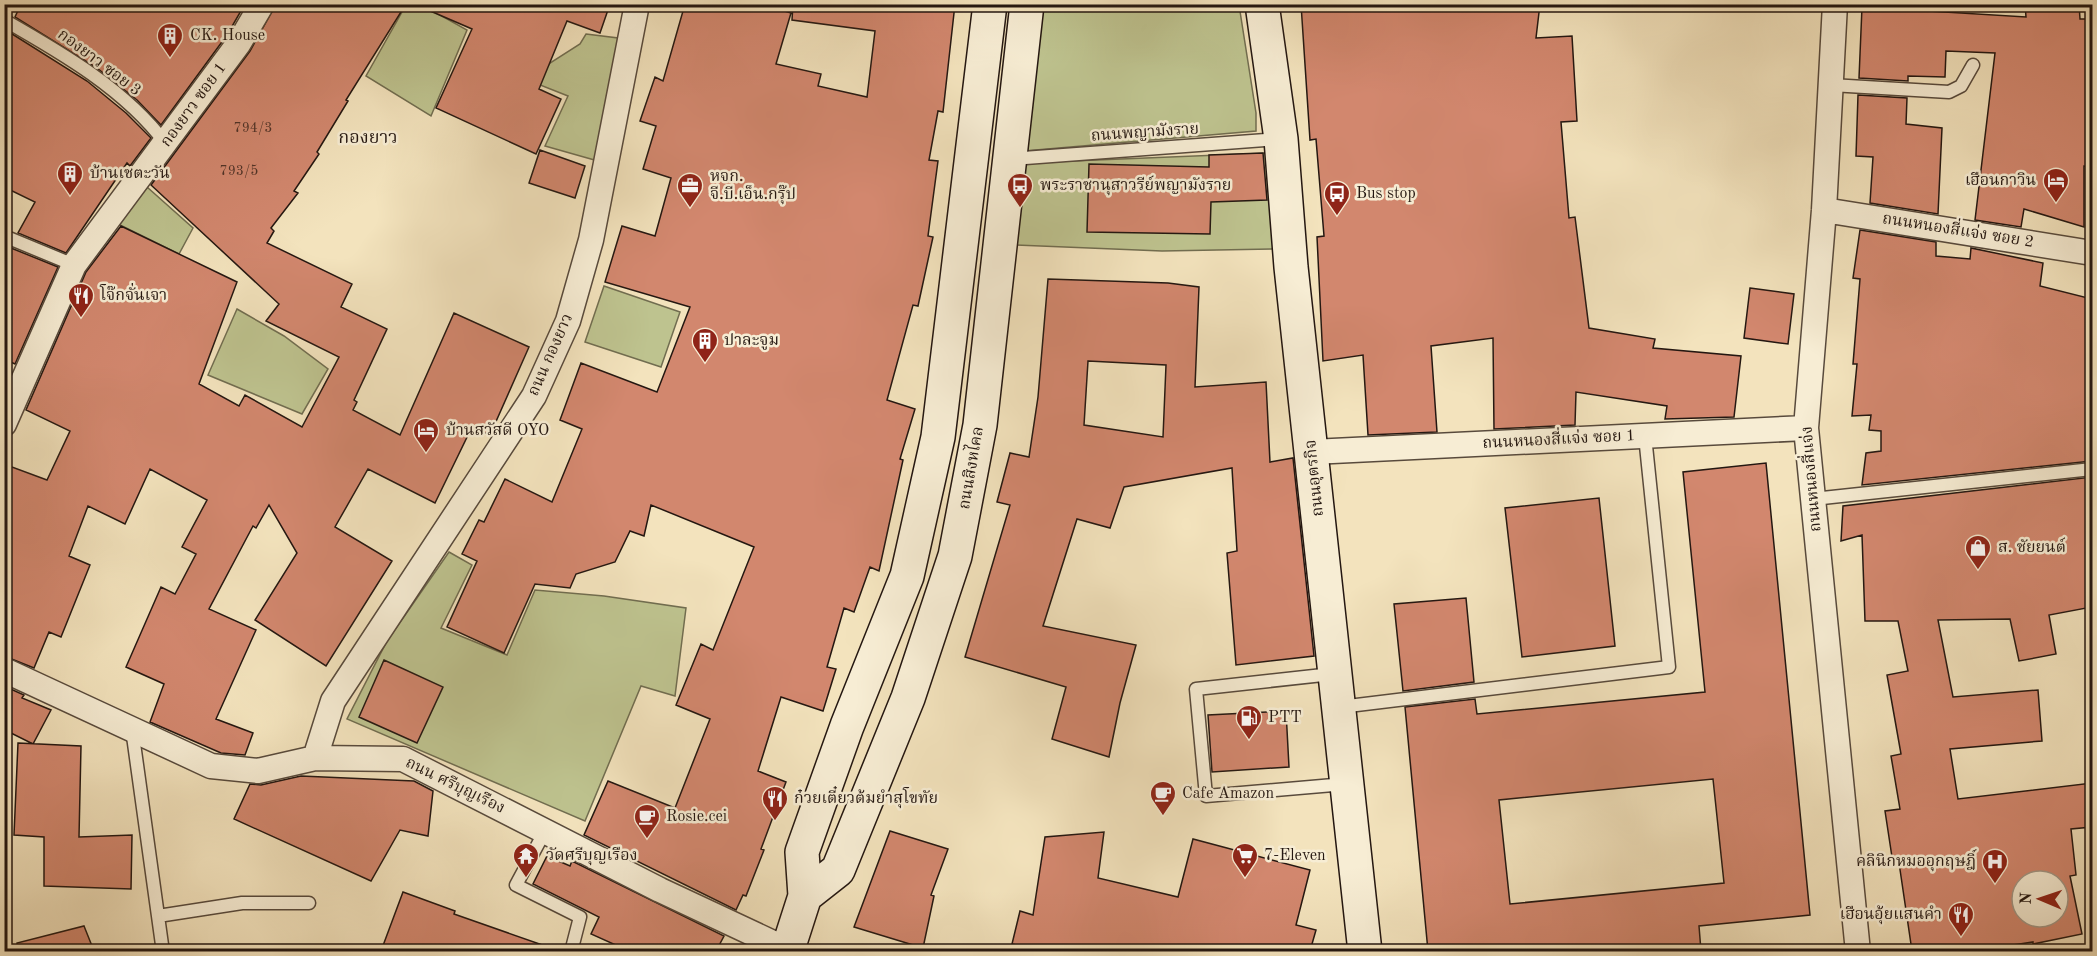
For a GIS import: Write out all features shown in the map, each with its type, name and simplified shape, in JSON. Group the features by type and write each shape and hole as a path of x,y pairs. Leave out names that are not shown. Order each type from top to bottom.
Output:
{"main road":[{"path":"788,951 805,896 802,852 847,726 907,576 938,438 990,4"},
{"name":"ถนนสิงหไคล","path":"805,896 838,870 908,698 955,556 980,425 1027,4"},
{"name":"ถนนอุตรกิจ","path":"1262,4 1281,139 1291,267 1365,951"}],"street":[{"name":"กองยาว ซอย 1","path":"4,424 74,265 239,43 262,4"},
{"name":"ถนน กองยาว","path":"315,758 333,701 534,396 568,321 591,240 637,4"},
{"name":"ถนนหนองสี่แจ่ง","path":"1835,4 1824,210 1806,428 1858,951"},
{"name":"ถนนหนองสี่แจ่ง ซอย 2","path":"1824,210 2092,253"},
{"name":"ถนนหนองสี่แจ่ง ซอย 1","path":"1312,452 1806,428"},
{"name":"ถนน ศรีบุญเรือง","path":"4,670 211,766 258,771 315,758 403,759 788,951"}],"lane":[{"name":"กองยาว ซอย 3","path":"4,20 59,51 105,85 152,125 166,144"},
{"path":"1831,85 1949,92 1961,86 1973,65"},
{"name":"ถนนพญามังราย","path":"1011,159 1281,139"},
{"path":"4,236 74,265"},
{"path":"1340,707 1669,667 1645,436"},
{"path":"1813,499 2092,469"},
{"path":"1336,673 1196,689 1206,796 1348,784"},
{"path":"132,729 163,951"},
{"path":"545,831 516,885 580,916 571,951"},
{"path":"158,916 242,903 309,903"}],"green space":[{"path":"406,5 422,5 467,30 431,116 366,76"},
{"path":"1044,5 1239,5 1256,113 1256,131 1024,151"},
{"path":"586,34 618,38 598,161 545,146 568,96 535,83 550,63 580,44"},
{"path":"1268,153 1274,249 1162,251 1014,245 1023,163"},
{"path":"147,187 193,228 179,254 116,223"},
{"path":"604,286 680,312 661,367 585,342"},
{"path":"237,309 284,336 328,369 302,414 208,375"},
{"path":"449,552 472,565 441,628 507,655 535,590 604,596 686,608 675,696 641,686 585,821 347,719 387,641"}],"building":[{"path":"21,4 245,4 227,35 161,125 137,100 97,68 15,17"},
{"path":"276,4 406,4 346,100 348,101 317,152 319,154 294,191 298,193 271,228 274,231 267,243 352,284 341,307 387,329 354,400 357,402 353,410 400,435 454,313 529,347 490,435 472,427 435,503 368,469 335,527 392,561 326,666 255,620 297,553 269,505 256,528 253,526 209,609 256,630 216,719 253,733 245,755 221,753 150,722 164,684 126,667 161,587 175,594 196,554 182,547 207,500 150,469 125,524 88,506 69,556 90,565 61,637 49,632 34,668 4,656 4,464 47,480 70,431 26,410 86,272 121,226 237,282 199,384 239,406 245,395 302,427 339,357 266,321 279,304 151,185 250,51"},
{"path":"414,4 610,4 600,33 567,21 539,89 561,99 536,154 436,108 472,29"},
{"path":"685,4 762,4 791,13 776,64 821,74 818,86 867,97 875,31 792,20 793,4 955,4 943,112 938,111 929,160 938,161 928,236 933,237 918,306 913,305 887,400 915,409 900,459 903,460 879,571 870,567 854,612 844,608 827,667 836,669 823,711 781,697 758,771 786,782 761,849 764,850 746,896 743,895 736,910 584,835 608,781 675,808 710,719 676,705 701,644 713,650 754,547 651,505 644,536 630,531 615,562 576,574 570,588 535,584 504,653 447,627 477,561 462,554 479,520 484,522 505,479 552,502 582,429 560,420 581,363 657,392 690,307 605,282 622,226 655,236 671,178 643,169 656,126 640,121 655,77 663,81"},
{"path":"1301,4 1540,4 1536,38 1572,36 1577,121 1561,122 1569,218 1575,217 1589,328 1655,339 1653,348 1741,356 1734,417 1665,419 1667,406 1576,392 1575,425 1494,429 1493,338 1431,346 1437,432 1368,435 1363,355 1323,361 1317,237 1324,236 1316,139 1310,140"},
{"path":"2025,4 2079,4 2080,19 2092,19 2092,167 2084,166 2084,227 2024,209 2021,227 1975,220 1995,53 1946,51 1945,77 1908,76 1908,81 1859,78 1862,7 2026,17"},
{"path":"9,32 87,81 126,113 151,138 130,166 127,163 66,253 18,233 35,202 4,187 4,41"},
{"path":"1858,95 1907,98 1906,124 1942,128 1938,214 1870,203 1873,157 1856,156"},
{"path":"540,150 585,166 575,198 529,183"},
{"path":"1263,153 1267,200 1211,202 1210,234 1087,232 1089,164 1209,167 1209,155"},
{"path":"1860,230 1936,242 1936,256 1970,259 1971,248 2043,263 2040,286 2092,299 2092,461 1862,485 1866,453 1881,451 1881,431 1869,430 1871,415 1852,416 1857,364 1853,364 1860,279 1853,278"},
{"path":"11,248 58,267 15,364 4,359 4,261"},
{"path":"1048,279 1168,283 1199,287 1195,387 1266,382 1270,462 1293,458 1314,656 1236,665 1227,553 1237,551 1232,468 1124,487 1110,528 1077,519 1043,626 1136,645 1120,703 1109,757 1052,739 1066,687 965,657 1010,505 997,502 1010,453 1029,457 1038,397","holes":["1088,361 1166,365 1163,437 1084,425"]},
{"path":"1750,288 1794,294 1788,344 1744,338"},
{"path":"1766,463 1810,915 1699,926 1701,951 1428,951 1405,707 1475,699 1477,714 1705,692 1683,472","holes":["1713,779 1724,883 1510,904 1499,800"]},
{"path":"2092,477 2092,607 2049,615 2056,654 2019,661 2010,619 1938,620 1953,697 2038,690 2042,741 1950,749 1958,799 2092,783 2092,827 2071,829 2076,875 2070,876 2082,934 2033,944 2033,942 1975,951 1912,951 1898,856 1892,857 1885,811 1900,809 1891,756 1901,754 1887,675 1908,671 1898,621 1865,621 1862,535 1841,541 1843,506"},
{"path":"1599,498 1615,646 1522,657 1505,508"},
{"path":"1466,598 1474,682 1403,691 1394,604"},
{"path":"384,660 443,687 417,743 359,717"},
{"path":"4,686 24,695 22,698 51,710 33,744 9,732 4,740"},
{"name":"PTT","path":"1286,711 1289,767 1212,772 1208,715"},
{"path":"18,743 81,746 79,837 132,835 131,889 44,886 44,837 14,835"},
{"path":"301,776 414,781 433,791 428,836 400,830 371,881 234,819 250,784 261,785"},
{"path":"890,831 948,849 931,895 934,896 923,948 854,927"},
{"path":"1104,832 1098,878 1178,897 1193,839 1310,870 1296,925 1316,930 1310,951 1038,951 1012,944 1020,911 1033,915 1045,837"},
{"path":"547,856 570,866 572,861 724,936 716,951 629,951 591,934 599,917 533,884"},
{"path":"403,892 455,911 454,914 551,948 550,951 381,951"},
{"path":"84,926 94,951 18,951 17,943"}],"place":[{"name":"CK. House","path":"170,59"},
{"name":"บ้านเชตะวัน","path":"70,197"},
{"name":"เฮือนกาวิน","path":"2056,204"},
{"name":"หจก. จี.บี.เอ็น.กรุ๊ป","path":"690,209"},
{"name":"พระราชานุสาวรีย์พญามังราย","path":"1020,209"},
{"name":"Bus stop","path":"1337,217"},
{"name":"โจ๊กจั่นเจา","path":"81,319"},
{"name":"ปาละจูม","path":"705,364"},
{"name":"บ้านสวัสดี OYO","path":"426,454"},
{"name":"ส. ชัยยนต์","path":"1978,571"},
{"name":"PTT","path":"1249,741"},
{"name":"Cafe Amazon","path":"1163,817"},
{"name":"ก๋วยเตี๋ยวต้มยำสุโขทัย","path":"775,822"},
{"name":"Rosie.cei","path":"647,840"},
{"name":"วัดศรีบุญเรือง","path":"526,879"},
{"name":"7-Eleven","path":"1245,879"},
{"name":"คลินิกหมออุกฤษฎิ์","path":"1995,885"},
{"name":"เฮือนอุ้ยแสนคำ","path":"1961,938"}],"district":[{"name":"กองยาว","path":"368,138"}]}
